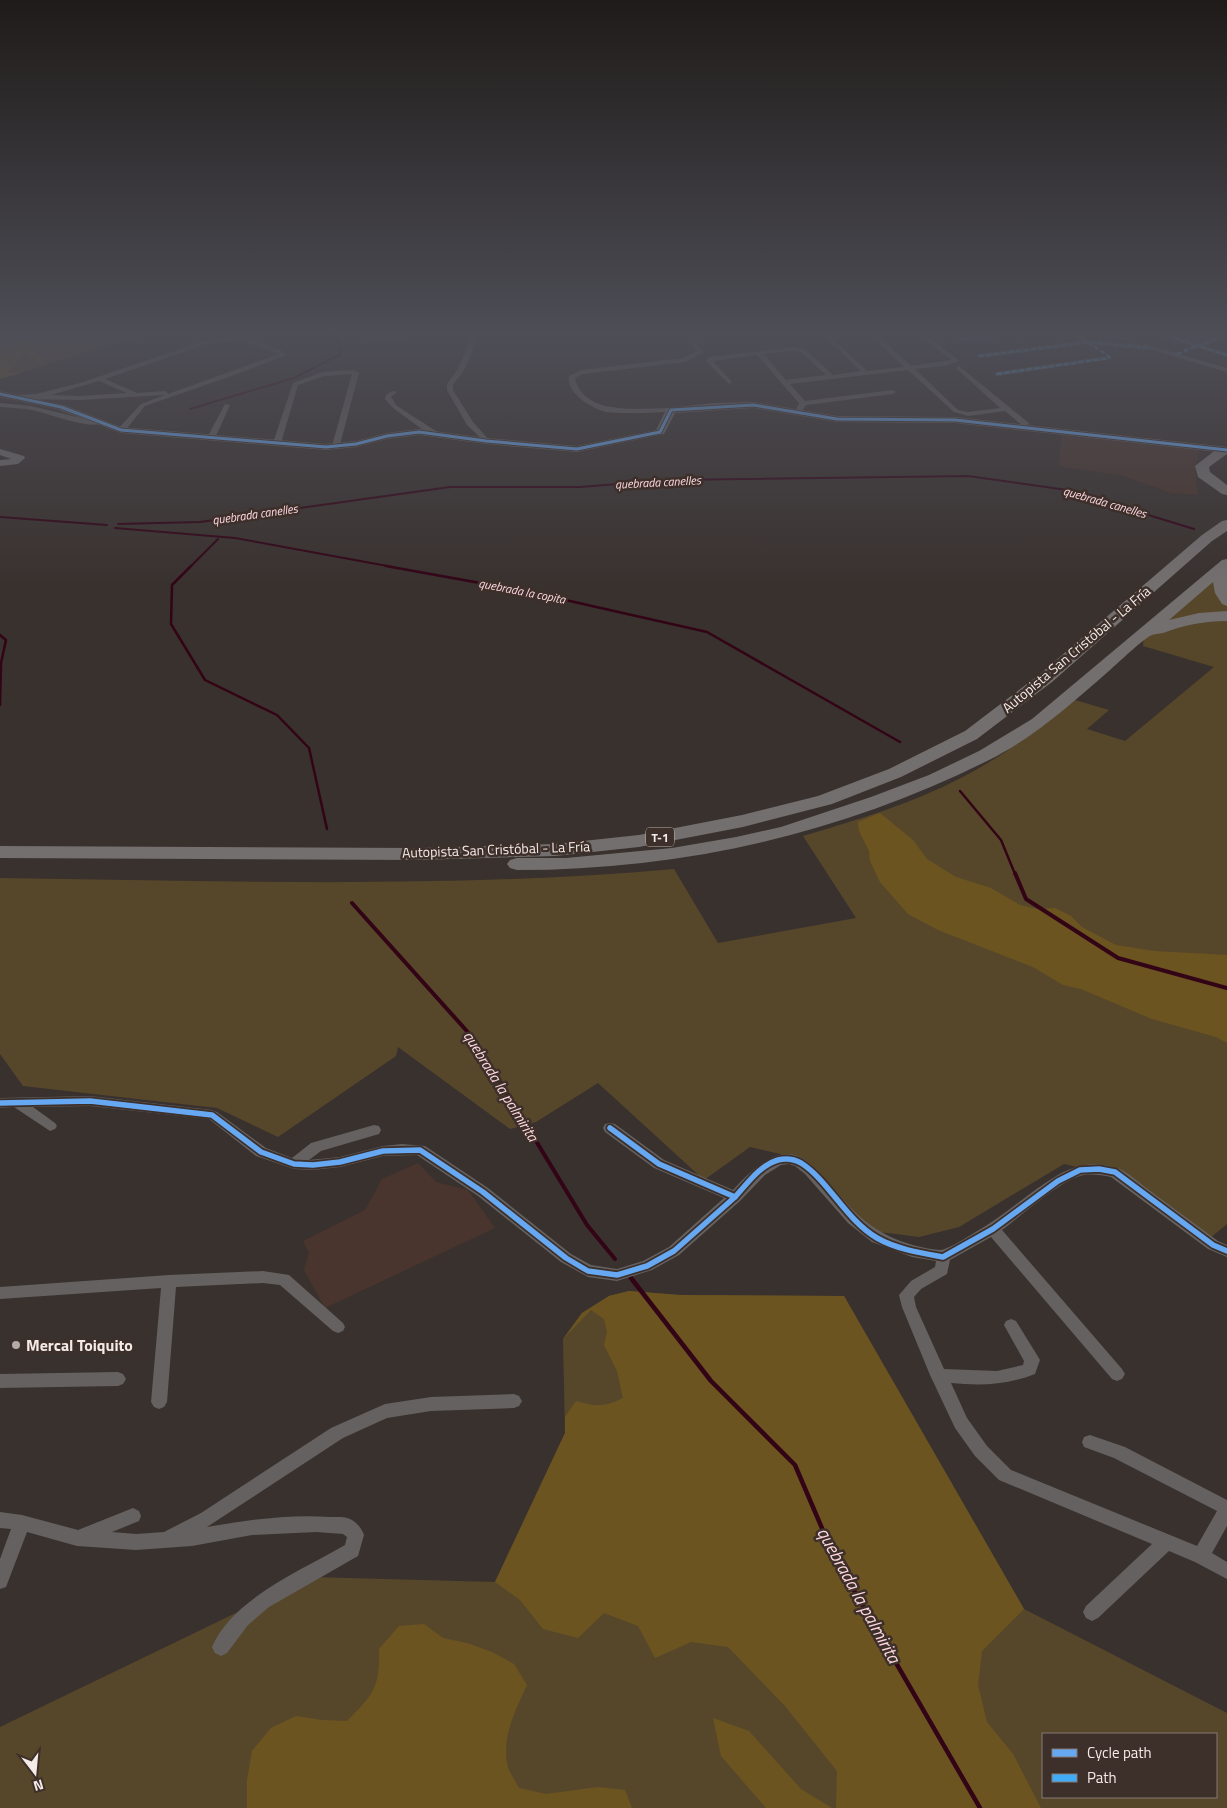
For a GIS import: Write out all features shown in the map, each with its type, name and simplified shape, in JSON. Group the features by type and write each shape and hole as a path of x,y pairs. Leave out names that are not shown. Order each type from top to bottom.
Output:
{"highway":[{"path":"1223,451 1222,460 1216,465 1215,471 1227,480"},
{"path":"1223,451 1202,466 1203,474 1227,491"},
{"name":"Autopista San Cristóbal - La Fría","path":"0,852 418,854 555,850 639,841 743,821 824,800 895,773 971,735 1046,678 1206,538 1227,524"},
{"path":"1225,564 1220,585 1222,594 1227,600"},
{"name":"Autopista San Cristóbal - La Fría","path":"0,864 566,864 672,854 786,832 878,801 935,779 985,755 1038,723 1225,564"},
{"path":"1144,634 1193,618 1227,616"}],"street":[{"path":"68,417 98,423"},
{"path":"86,417 107,427 120,430 212,436 277,443 336,446 405,433 433,433 553,448 588,448 660,432 667,417"},
{"path":"120,430 132,417"},
{"path":"212,436 221,417"},
{"path":"277,443 285,417"},
{"path":"336,446 344,417"},
{"path":"411,417 433,433"},
{"path":"467,417 486,441"},
{"path":"832,417 837,419 955,420 1223,451"},
{"path":"1017,417 1026,424"},
{"path":"0,452 20,458 14,462 0,463"},
{"path":"0,1103 90,1101 212,1115 261,1152 294,1164 313,1165 340,1162 383,1151 420,1150 483,1192 566,1258 588,1271 617,1275 647,1266 674,1251 773,1161 793,1158 802,1162 853,1219 877,1238 912,1251 943,1257 993,1229 1058,1181 1080,1170 1115,1172 1214,1245 1227,1251"},
{"path":"16,1102 50,1126"},
{"path":"610,1128 659,1164 735,1197"},
{"path":"294,1164 316,1147 374,1130"},
{"path":"993,1229 1118,1374"},
{"path":"943,1257 942,1270 916,1285 906,1295 909,1307 961,1424 980,1451 1005,1475 1201,1556 1227,1571"},
{"path":"0,1293 169,1281 263,1277 284,1278 338,1327"},
{"path":"159,1402 169,1281"},
{"path":"938,1375 999,1377 1020,1374 1030,1369 1032,1360 1012,1325"},
{"path":"0,1381 118,1379"},
{"path":"164,1540 207,1519 337,1433 385,1411 431,1404 514,1401"},
{"path":"1090,1442 1119,1452 1227,1509 1201,1556"},
{"path":"77,1538 133,1516"},
{"path":"0,1520 22,1523 77,1538 136,1542 192,1538 252,1527 316,1524 347,1526 356,1535 352,1550 264,1601 242,1619 221,1647"},
{"path":"0,1581 22,1523"},
{"path":"1092,1612 1166,1542"}],"shaded area":[{"path":"1062,435 1200,450 1195,470 1198,495 1171,493 1124,476 1058,466"},
{"path":"1227,563 1227,1224 1210,1238 1121,1177 1064,1164 959,1227 919,1237 864,1230 797,1158 750,1147 704,1180 598,1083 536,1122 510,1129 398,1047 396,1056 278,1137 217,1108 23,1086 0,1054 0,878 253,882 422,881 590,875 674,869 718,943 856,918 803,836 903,804 961,778 1020,742 1075,700 1109,710 1087,729 1125,741 1214,667 1143,646 1144,634"},
{"path":"880,813 913,840 927,859 956,877 991,888 1020,905 1037,909 1055,908 1071,916 1082,927 1116,945 1154,951 1227,955 1227,1043 1216,1037 1152,1019 1081,989 1063,985 1033,967 938,930 908,914 880,882 870,861 869,851 859,831 858,822"},
{"path":"418,1163 436,1182 468,1190 495,1228 325,1308 304,1270 309,1253 303,1241 365,1210 382,1179"},
{"path":"629,1291 680,1295 844,1296 1024,1609 1227,1713 1227,1808 0,1808 0,1727 310,1577 495,1582 565,1433 563,1339 582,1313 609,1296"},
{"path":"629,1291 680,1295 844,1296 1024,1609 982,1651 978,1685 987,1722 1013,1754 1041,1808 836,1808 837,1771 785,1706 728,1647 691,1642 655,1658 638,1626 604,1613 578,1638 543,1629 520,1600 495,1582 565,1433 565,1417 576,1401 600,1405 623,1398 617,1371 604,1345 607,1332 604,1319 591,1310 563,1339 582,1313 609,1296"},
{"path":"424,1624 443,1638 467,1643 492,1652 514,1664 527,1685 511,1723 506,1743 508,1766 519,1788 546,1794 598,1787 625,1790 632,1808 247,1808 247,1780 252,1751 271,1728 296,1716 347,1721 364,1704 373,1689 378,1672 379,1649 399,1626"},
{"path":"713,1718 749,1731 801,1789 832,1808 766,1808 721,1756"}],"waterway":[{"name":"quebrada canelles","path":"118,524 200,522 450,487 580,487 668,480 968,476 1067,490 1194,529"},
{"name":"quebrada canelles","path":"0,517 107,525"},
{"name":"quebrada la copita","path":"115,528 235,538 393,567"},
{"name":"quebrada la palmirita","path":"218,539 172,585 171,624 205,680 277,715 309,748 327,829"},
{"name":"quebrada la copita","path":"386,566 530,592 707,632 900,742"},
{"path":"0,635 6,640 1,663 0,705"},
{"name":"quebrada la copita","path":"960,791 1001,840 1015,874"},
{"name":"quebrada la copita","path":"1015,873 1026,899 1118,958 1227,988"},
{"name":"quebrada la palmirita","path":"352,903 474,1039 587,1225 615,1259"},
{"name":"quebrada la palmirita","path":"631,1278 711,1381 795,1465 833,1554 980,1808"}],"cycle path":[{"path":"88,417 121,430 326,447 356,444 387,436 419,432 486,441 577,449 660,432 667,417"},
{"path":"827,417 955,420 1227,450"},
{"path":"0,1103 90,1101 212,1115 261,1152 294,1164 313,1165 340,1162 383,1151 420,1150 483,1192 566,1258 588,1271 617,1275 647,1266 674,1251 735,1197"},
{"path":"610,1128 659,1164 735,1197 751,1179 769,1164 789,1159 799,1162 810,1170 853,1219 877,1238 912,1251 943,1257 993,1229 1058,1181 1080,1170 1099,1169 1115,1172 1213,1245 1227,1251"}],"place":[{"name":"Mercal Toiquito","path":"16,1345"}]}
